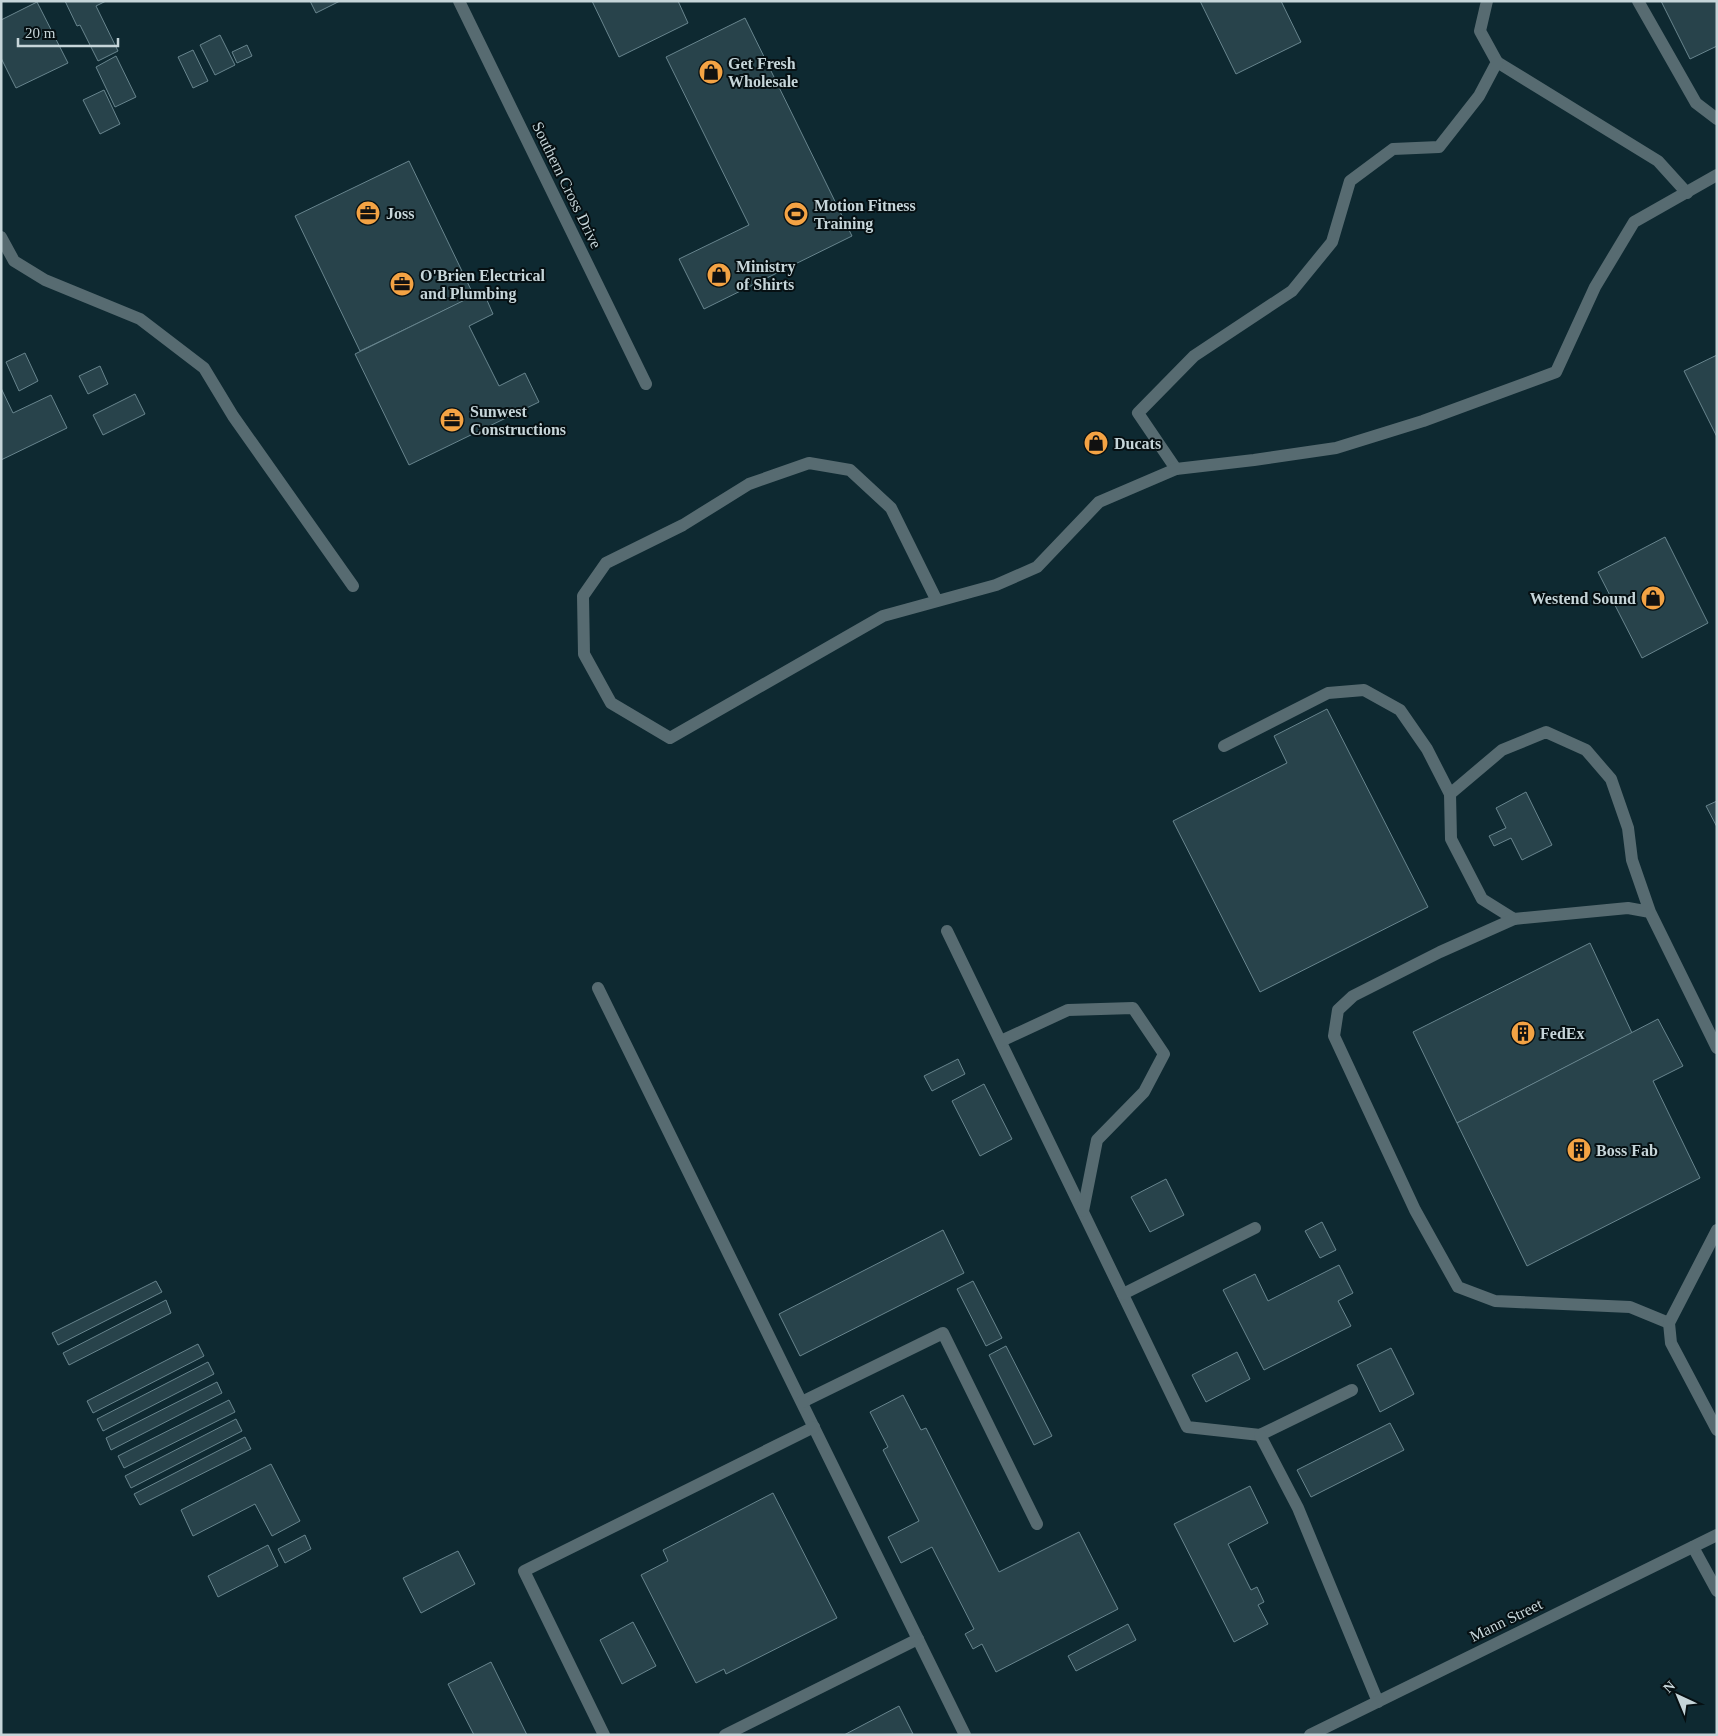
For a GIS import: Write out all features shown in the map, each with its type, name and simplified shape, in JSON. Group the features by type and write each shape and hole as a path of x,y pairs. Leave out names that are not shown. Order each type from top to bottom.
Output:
{"street":[{"name":"Southern Cross Drive","path":"459,1 646,384"},
{"path":"1487,1 1480,31 1497,62 1658,162 1686,193"},
{"path":"1638,1 1696,103 1717,119"},
{"path":"1176,469 1138,414 1194,356 1292,291 1332,242 1350,181 1392,149 1439,147 1479,96 1497,62"},
{"path":"937,601 891,508 850,470 809,463 749,484 683,524 606,563 583,596 584,654 611,703 670,738 883,616 996,585 1037,567 1100,502 1176,469 1336,448 1423,422 1556,372 1595,287 1634,222 1717,175"},
{"path":"1,237 14,261 45,280 140,319 204,368 233,416 353,586"},
{"path":"1224,746 1328,693 1364,690 1400,710 1427,750 1450,794 1451,840 1482,899 1514,919"},
{"path":"1450,794 1502,750 1546,732 1586,750 1611,779 1628,828 1632,860 1650,912 1717,1048"},
{"path":"1650,912 1628,908 1514,919 1440,952 1353,996 1338,1010 1334,1036 1416,1210 1458,1287 1495,1301 1630,1307 1669,1323"},
{"path":"948,931 1187,1427 1260,1435 1352,1390"},
{"path":"598,988 965,1735"},
{"path":"1001,1041 1068,1010 1133,1008 1164,1054 1144,1092 1097,1140 1083,1211"},
{"path":"1123,1294 1255,1228"},
{"path":"1717,1230 1669,1323 1671,1343 1717,1430"},
{"path":"802,1402 942,1333 1037,1524"},
{"path":"604,1735 524,1571 814,1427"},
{"path":"1260,1435 1298,1508 1378,1702"},
{"name":"Mann Street","path":"1310,1735 1717,1535"},
{"path":"1693,1547 1717,1591"},
{"path":"725,1735 918,1639"}],"building":[{"path":"65,1 106,1 96,6 118,51 98,61 80,25 77,26"},
{"path":"310,1 340,1 316,13"},
{"path":"592,1 678,1 688,23 619,57"},
{"path":"1200,1 1281,1 1301,42 1236,74"},
{"path":"1661,1 1717,1 1717,46 1690,59"},
{"path":"37,2 68,63 16,88 1,58 1,20"},
{"path":"745,18 852,236 704,309 679,259 749,225 666,57"},
{"path":"220,35 235,65 215,75 200,45"},
{"path":"247,45 252,56 237,63 232,52"},
{"path":"193,50 208,81 193,88 178,57"},
{"path":"116,56 136,97 115,107 96,67"},
{"path":"104,90 120,124 100,134 83,100"},
{"path":"409,161 474,296 360,351 295,216"},
{"path":"483,291 493,314 469,326 499,386 525,373 539,402 409,465 355,354"},
{"path":"25,353 38,381 19,391 6,362"},
{"path":"1717,355 1717,437 1684,371"},
{"path":"100,366 108,384 88,394 79,376"},
{"path":"1,388 13,413 51,395 67,428 1,460"},
{"path":"135,394 145,414 103,435 93,415"},
{"name":"Westend Sound","path":"1665,537 1708,623 1642,658 1598,572"},
{"path":"1327,709 1428,907 1260,992 1173,821 1287,763 1274,736"},
{"path":"1526,792 1552,845 1522,860 1511,838 1494,846 1489,836 1506,828 1496,808"},
{"path":"1717,801 1717,827 1706,806"},
{"name":"FedEx","path":"1590,943 1632,1033 1457,1123 1413,1032"},
{"name":"Boss Fab","path":"1658,1019 1683,1066 1653,1081 1700,1178 1527,1266 1457,1123"},
{"path":"958,1059 965,1074 932,1091 924,1076"},
{"path":"984,1084 1012,1139 980,1156 952,1101"},
{"path":"1166,1179 1184,1215 1150,1232 1131,1197"},
{"path":"1322,1222 1336,1250 1320,1258 1305,1231"},
{"path":"943,1230 964,1273 800,1356 779,1314"},
{"path":"1339,1265 1353,1293 1338,1301 1351,1326 1264,1370 1223,1290 1255,1274 1268,1301"},
{"path":"156,1281 162,1292 58,1345 52,1333"},
{"path":"973,1281 1002,1338 986,1346 957,1289"},
{"path":"166,1300 171,1313 69,1365 63,1353"},
{"path":"198,1344 204,1356 93,1413 87,1401"},
{"path":"1006,1346 1052,1436 1034,1445 989,1355"},
{"path":"1391,1348 1414,1394 1380,1412 1357,1365"},
{"path":"1237,1352 1250,1379 1206,1402 1192,1375"},
{"path":"208,1362 214,1374 103,1431 97,1419"},
{"path":"217,1382 222,1393 111,1450 106,1438"},
{"path":"903,1395 921,1430 926,1428 999,1572 1079,1532 1118,1609 996,1672 982,1644 973,1649 965,1634 974,1629 932,1547 901,1563 888,1537 919,1521 883,1450 888,1447 870,1412"},
{"path":"229,1400 235,1412 124,1468 118,1456"},
{"path":"236,1419 242,1431 131,1488 125,1476"},
{"path":"1390,1423 1404,1450 1311,1497 1297,1470"},
{"path":"245,1437 251,1449 140,1505 134,1494"},
{"path":"271,1464 300,1521 272,1536 255,1504 193,1536 181,1510"},
{"path":"1250,1486 1268,1523 1228,1544 1251,1590 1257,1587 1264,1602 1258,1605 1268,1624 1234,1642 1174,1524"},
{"path":"773,1493 837,1618 726,1674 724,1669 696,1683 641,1575 668,1561 663,1550"},
{"path":"305,1535 311,1549 285,1563 278,1549"},
{"path":"268,1545 278,1566 218,1597 208,1576"},
{"path":"458,1551 475,1584 421,1613 403,1578"},
{"path":"633,1622 656,1666 622,1684 600,1640"},
{"path":"1128,1624 1136,1640 1076,1671 1068,1656"},
{"path":"491,1662 527,1735 474,1735 448,1684"},
{"path":"899,1706 913,1734 844,1735"}],"place":[{"name":"Get Fresh Wholesale","path":"711,72"},
{"name":"Joss","path":"368,213"},
{"name":"Motion Fitness Training","path":"796,214"},
{"name":"Ministry of Shirts","path":"719,275"},
{"name":"O'Brien Electrical and Plumbing","path":"402,284"},
{"name":"Sunwest Constructions","path":"452,420"},
{"name":"Ducats","path":"1096,443"},
{"name":"Westend Sound","path":"1653,598"},
{"name":"FedEx","path":"1523,1033"},
{"name":"Boss Fab","path":"1579,1150"}]}
